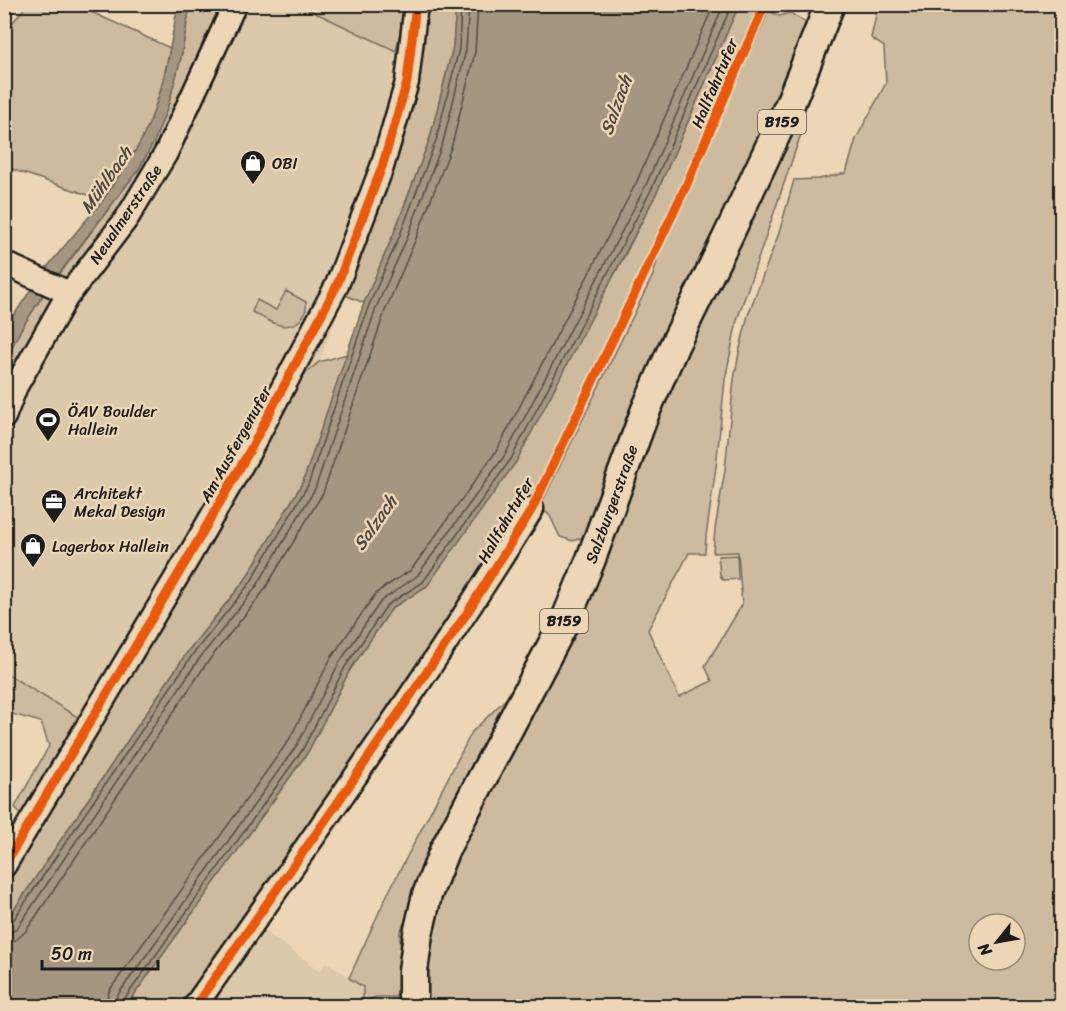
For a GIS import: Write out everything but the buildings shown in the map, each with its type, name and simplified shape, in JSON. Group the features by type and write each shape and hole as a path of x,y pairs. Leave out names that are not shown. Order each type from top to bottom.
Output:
{"main road":[{"name":"Salzburgerstraße","path":"413,1006 413,971 418,934 427,894 444,851 566,619 591,560 645,412 674,346 790,104 830,4"}],"street":[{"name":"Neualmerstraße","path":"4,417 16,386 62,290 108,244 150,183 235,4"},
{"name":"Am Ausfergenufer","path":"4,866 194,548 249,452 337,285 382,167 407,82 416,4"},
{"path":"4,263 62,290"},
{"name":"Hallfahrtufer","path":"195,1006 460,623 532,509"}],"shaded area":[{"path":"881,4 1061,5 1061,1006 422,1006 421,969 442,896 642,440 793,122 801,134 737,320 725,380 705,553 689,553 648,630 679,697 712,681 705,666 742,605 738,552 713,553 725,470 734,379 748,315 779,233 794,180 819,179 846,173 856,139 886,83 884,47 871,38 877,10"},
{"path":"27,5 76,5 170,48 158,98 145,134 103,200 5,167 4,33"},
{"path":"190,5 226,5 147,169 109,226 66,281 56,279 138,170 154,142 168,106 181,58"},
{"path":"226,5 299,5 396,51 421,54 345,295 319,362 296,382 84,721 5,672 5,387 11,371 66,281 109,226"},
{"path":"299,5 406,5 396,51"},
{"path":"427,5 456,5 453,47 430,138 394,233 364,303 345,295"},
{"path":"739,5 761,5 725,82 686,175 597,366 524,512 216,963 184,1006 126,1006 308,752 350,670 392,608 427,586 578,342 658,190"},
{"path":"769,11 779,16 790,13 807,23 798,59 591,534 573,541 560,537 550,516 540,507 653,275 663,241 693,181"},
{"path":"286,291 306,302 304,314 294,324 288,326 276,324 252,312 257,300 276,310"},
{"path":"45,292 51,299 51,305 11,371 5,387 5,361 21,329"},
{"path":"347,354 303,482 245,580 188,651 5,923 4,881 51,806 296,382 319,362"},
{"path":"737,555 738,579 723,580 720,575 718,556"},
{"path":"4,672 84,721 23,818 15,807 49,746 41,722 5,712"},
{"path":"515,690 400,932 401,973 396,997 376,997 363,1002 363,987 349,978 386,897 472,732"},
{"path":"265,931 320,971 327,962 363,987 363,1002 360,1006 209,1006"}],"water":[{"path":"178,5 190,5 181,58 168,106 154,142 138,170 45,292 21,329 5,361 5,332 10,321 42,273 103,200 139,145 150,122 164,80"},
{"name":"Salzach","path":"456,5 739,5 658,190 516,462 427,586 392,608 350,670 308,752 126,1006 5,1006 5,923 188,651 245,580 303,482 364,303 394,233 430,138 453,47"}],"cycle path":[{"path":"4,866 249,452 337,285 382,167 407,82 416,4"},
{"path":"195,1006 467,613 532,509 686,186 765,4"}],"place":[{"name":"OBI","path":"253,186"},
{"name":"ÖAV Boulder Hallein","path":"48,443"},
{"name":"Architekt Mekal Design","path":"54,525"},
{"name":"Lagerbox Hallein","path":"33,569"}],"water label":[{"name":"Mühlbach","path":"106,180"}]}
